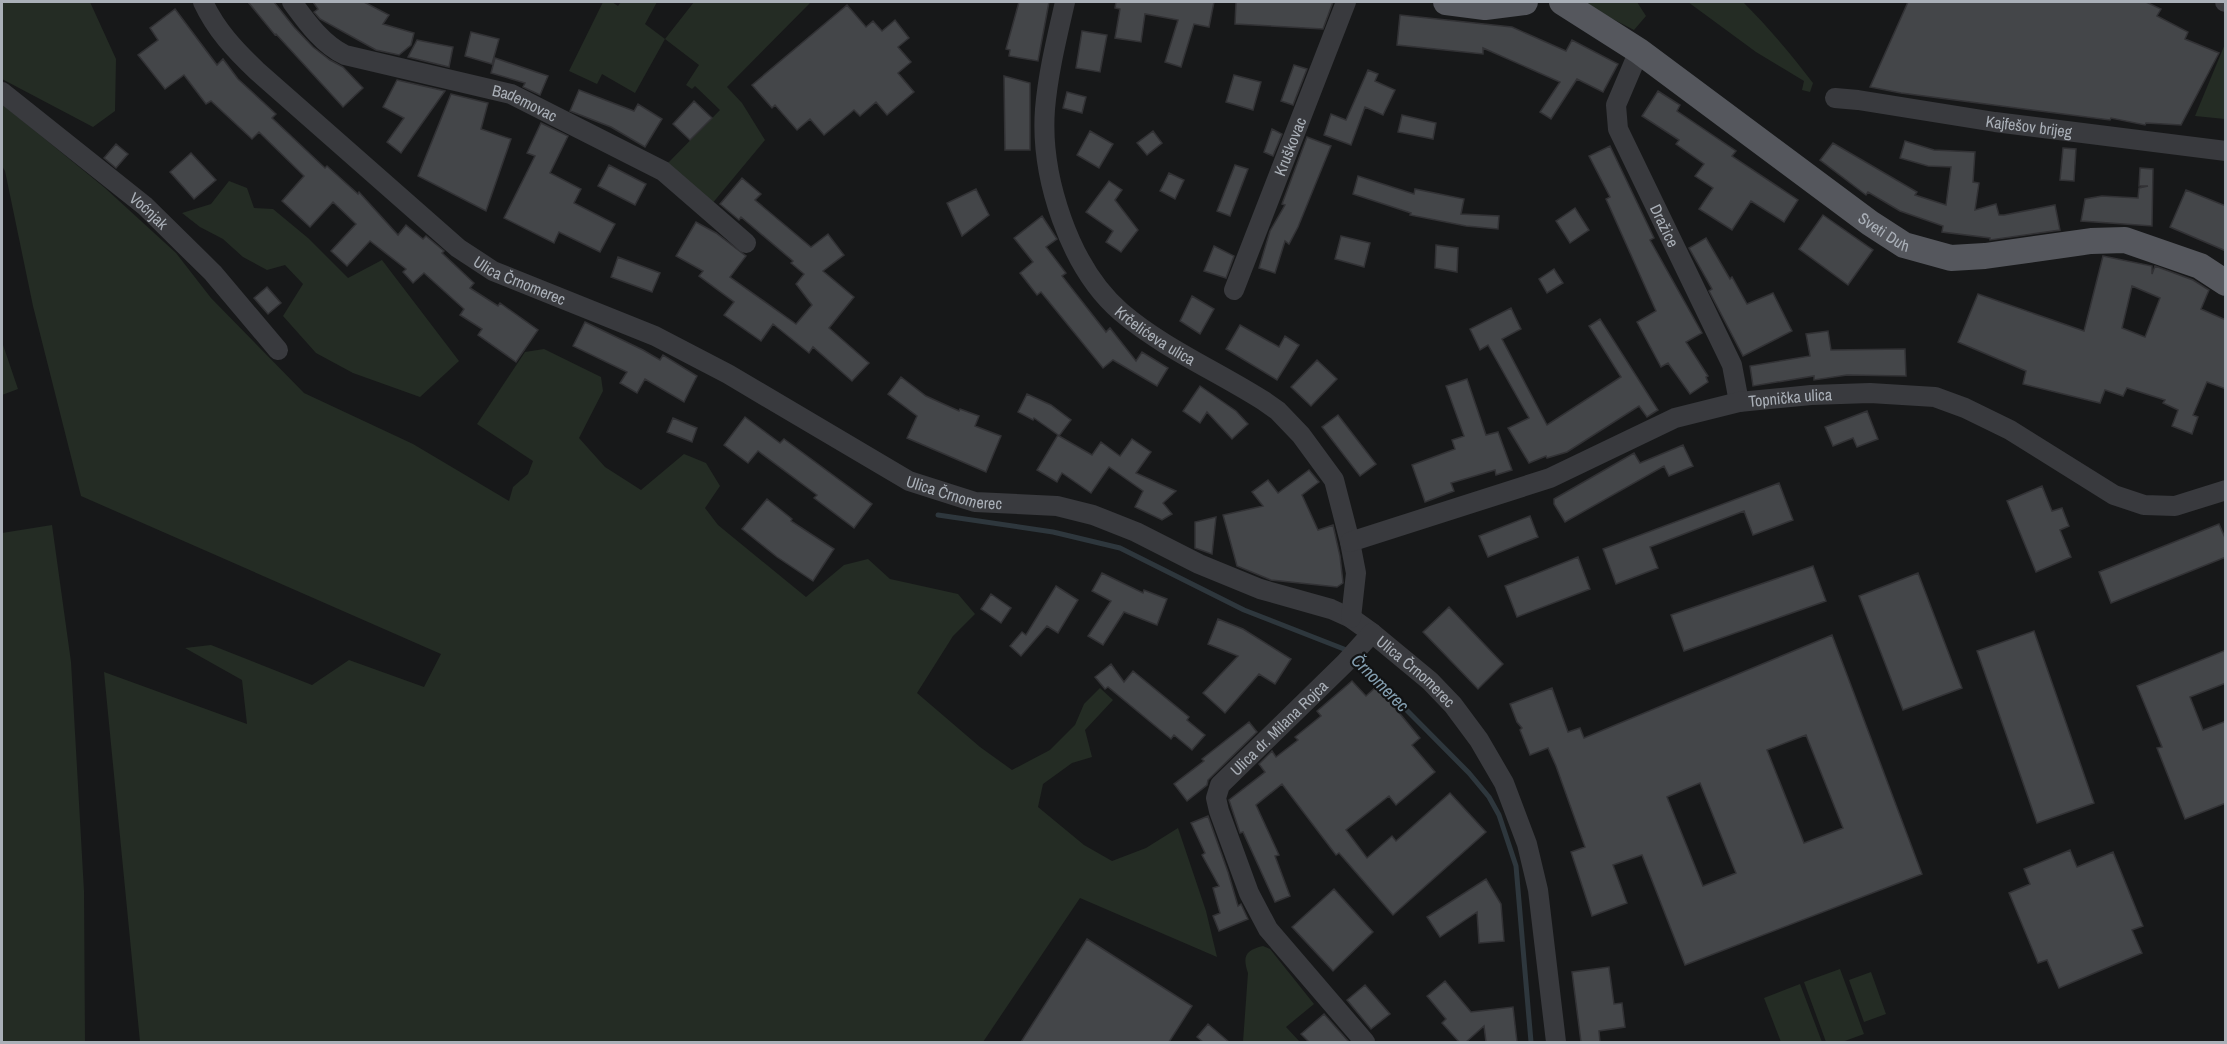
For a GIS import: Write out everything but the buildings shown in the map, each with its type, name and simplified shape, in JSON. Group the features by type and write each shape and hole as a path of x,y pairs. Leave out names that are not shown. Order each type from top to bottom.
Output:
{"main road":[{"path":"1446,2 1485,7 1525,2"},
{"name":"Sveti Duh","path":"1539,2 1566,19 1578,23 1594,24"},
{"name":"Sveti Duh","path":"1562,2 1639,51 1870,223 1904,245 1951,258 1985,256 2091,241 2125,240 2200,266 2226,283"}],"street":[{"name":"Ulica Črnomerec","path":"203,2 227,41 257,71 458,248 493,271 655,336 728,374 909,481 975,502 1057,506 1093,515 1136,532 1199,564 1260,588 1331,609 1351,618 1372,633 1430,681 1453,705 1479,740 1504,783 1527,844 1538,890 1556,1042"},
{"name":"Bademovac","path":"292,2 318,34 345,55 511,94 663,171 746,243"},
{"name":"Krčelićeva ulica","path":"1065,2 1045,110 1049,169 1065,230 1086,269 1104,295 1120,311 1155,336 1264,400 1301,435 1334,480 1356,573 1351,618"},
{"name":"Kruškovac","path":"1234,290 1346,2"},
{"name":"Dražice","path":"1639,51 1616,105 1618,129 1732,365 1739,402"},
{"name":"Voćnjak","path":"2,92 145,206 213,273 278,350"},
{"name":"Kajfešov brijeg","path":"1835,98 1995,122 2226,151"},
{"name":"Topnička ulica","path":"1350,542 1550,478 1675,418 1739,402 1810,394 1866,393 1935,397 1965,408 2010,430 2114,495 2144,505 2175,506 2226,490"},
{"name":"Ulica dr. Milana Rojca","path":"1365,1042 1268,929 1249,893 1216,798 1220,785 1352,656 1372,633"}],"shaded area":[{"path":"2,2 90,2 116,59 115,111 93,127 2,79"},
{"path":"603,2 612,2 618,6 621,2 657,2 645,24 665,39 635,93 602,74 597,84 569,71"},
{"path":"694,2 811,2 727,87 742,103 765,140 711,205 667,164 720,110 695,86 692,89 686,85 699,65 665,39"},
{"path":"1585,2 1637,2 1646,16 1634,30"},
{"path":"1688,2 1743,2 1813,83 1810,92 1802,90 1804,81 1756,52"},
{"path":"2225,44 2225,119 2195,116"},
{"path":"2,104 105,188 176,253 211,298 304,393 413,444 509,501 513,487 528,474 533,461 477,424 525,352 544,349 601,377 603,391 579,438 605,467 641,490 684,454 706,463 720,486 705,508 718,525 806,597 844,565 868,559 890,579 958,594 975,614 953,636 917,693 980,747 1012,770 1050,750 1075,725 1084,704 1100,688 1113,700 1085,730 1092,757 1072,763 1043,784 1038,807 1084,845 1112,861 1146,848 1178,828 1206,911 1217,957 1080,898 983,1042 140,1042 104,672 247,724 242,680 185,648 211,645 312,685 349,660 424,687 441,654 81,496 33,306 5,171 2,166"},
{"path":"229,181 247,188 254,208 273,209 308,238 348,278 382,260 459,361 420,397 353,373 316,353 283,316 303,284 285,265 267,270 243,257 223,239 200,227 182,213 211,204"},
{"path":"2,342 18,389 2,395"},
{"path":"52,525 71,662 84,891 85,1042 2,1042 2,533"},
{"path":"1263,946 1270,949 1314,1004 1286,1027 1300,1042 1243,1042 1248,973 1245,962 1249,952"},
{"path":"1840,969 1864,1034 1842,1042 1826,1042 1804,982"},
{"path":"1871,972 1886,1014 1864,1022 1849,980"},
{"path":"1800,984 1822,1042 1781,1042 1764,998"}],"waterway":[{"name":"Črnomerec","path":"938,515 1053,532 1120,548 1244,610 1349,651"},
{"name":"Črnomerec","path":"1355,658 1469,773 1489,797 1499,815 1516,866 1531,1042"}]}
